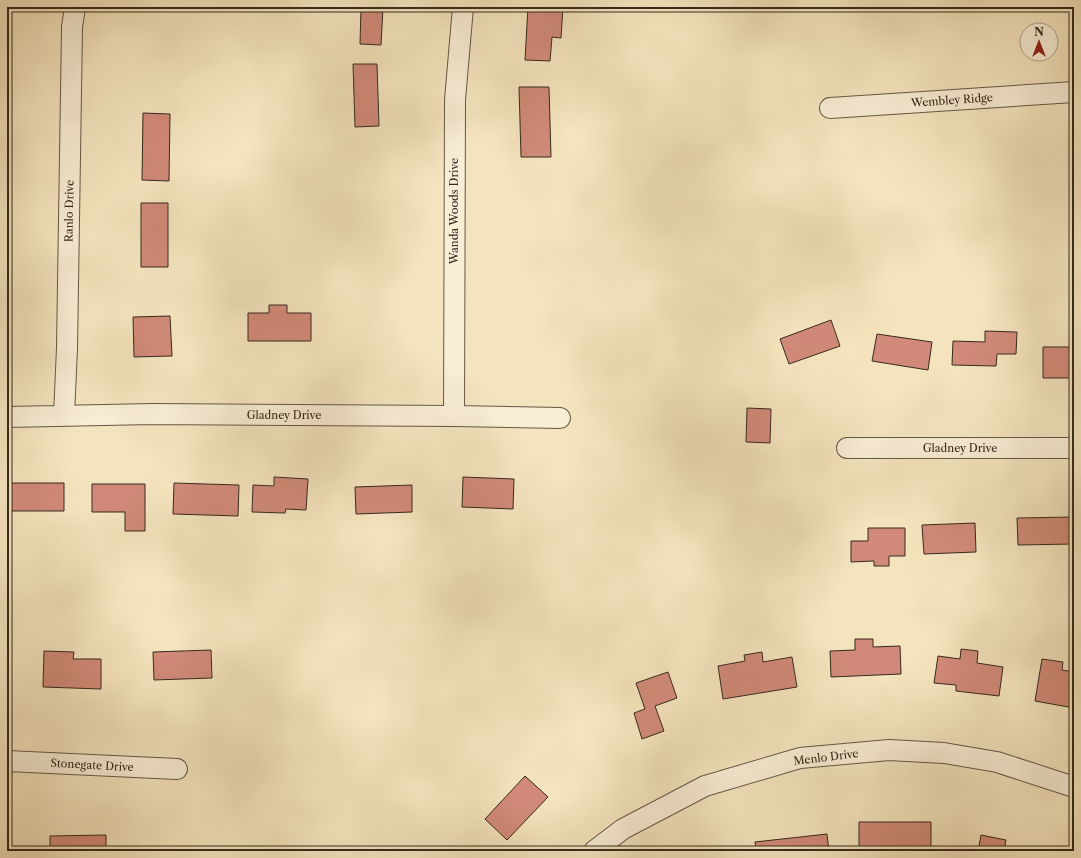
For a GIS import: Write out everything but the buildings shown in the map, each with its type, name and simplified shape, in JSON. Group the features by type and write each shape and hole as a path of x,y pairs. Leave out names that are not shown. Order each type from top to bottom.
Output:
{"street":[{"name":"Ranlo Drive","path":"64,416 67,348 72,27 75,7"},
{"name":"Wanda Woods Drive","path":"454,416 455,100 463,7"},
{"name":"Wembley Ridge","path":"830,108 1074,92"},
{"name":"Gladney Drive","path":"7,417 160,414 560,418"},
{"name":"Gladney Drive","path":"847,448 1074,448"},
{"name":"Menlo Drive","path":"594,851 622,829 705,786 800,758 889,750 944,753 997,762 1074,787"},
{"name":"Stonegate Drive","path":"7,761 177,769"}]}
